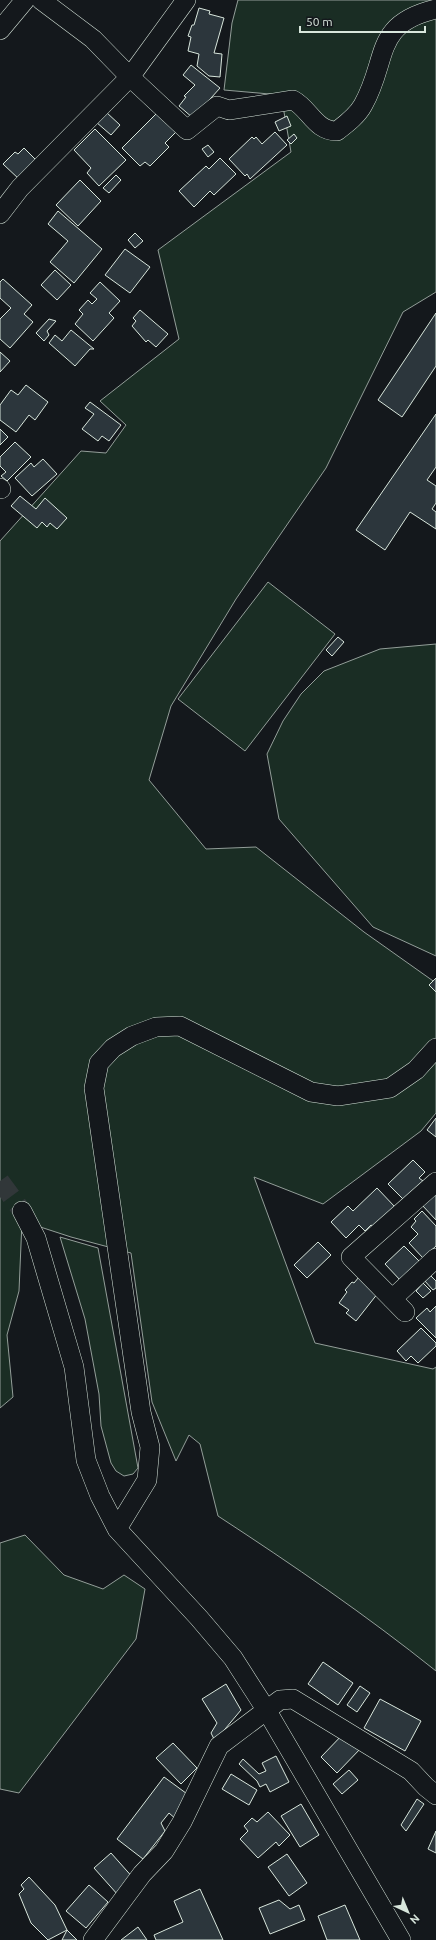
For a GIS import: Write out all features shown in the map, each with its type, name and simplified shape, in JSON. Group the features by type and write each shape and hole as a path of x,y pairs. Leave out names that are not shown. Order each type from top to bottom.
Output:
{"street":[{"path":"0,30 25,0"},
{"path":"41,0 93,39 130,77 187,130 217,106 229,110 292,100 299,104 322,128 337,131 351,120 362,106 370,90 387,39 401,23 418,13 436,9"},
{"path":"0,214 20,188 130,77 186,0"},
{"path":"117,1529 147,1480 150,1447 142,1412 94,1088 99,1063 113,1048 132,1036 156,1027 180,1026 311,1092 338,1096 390,1088 416,1070 436,1048"},
{"path":"436,1182 351,1257 398,1305 436,1258"},
{"path":"22,1211 36,1238 74,1367 86,1460 100,1496 117,1529 199,1618 233,1658 267,1711 401,1940"},
{"path":"93,1940 142,1874 164,1851 182,1822 219,1746 280,1700 293,1699 411,1771 436,1795"}],"green space":[{"path":"238,0 436,0 436,292 403,312 326,468 236,599 171,706 149,780 206,849 256,847 364,932 436,983 436,1113 421,1131 323,1204 254,1177 315,1343 433,1369 436,1367 436,1671 329,1591 218,1516 200,1444 189,1435 176,1461 152,1402 131,1253 71,1237 22,1221 19,1291 7,1335 13,1397 0,1408 0,541 81,451 106,453 126,425 100,401 179,339 158,250 291,152 281,95 224,90 232,23"},
{"path":"268,582 335,634 245,751 178,699"},
{"path":"436,644 436,956 373,927 279,819 267,754 283,721 301,694 324,671 380,649"},
{"path":"60,1237 98,1248 138,1468 133,1474 124,1476 116,1471 111,1463 101,1426 99,1394 85,1319"},
{"path":"25,1535 64,1575 103,1589 124,1575 145,1589 136,1639 19,1793 0,1789 0,1543"}],"building":[{"path":"199,8 210,11 209,14 224,18 214,53 222,54 220,77 209,76 197,66 199,54 188,51 191,37 188,36 192,25 194,25"},
{"path":"191,65 220,88 193,118 179,106 186,97 184,96 195,85 183,75"},
{"path":"106,112 120,125 111,135 96,122"},
{"path":"158,112 177,131 165,143 169,147 150,166 145,162 140,166 122,148"},
{"path":"287,116 291,126 279,131 275,122"},
{"path":"95,129 126,160 99,186 87,173 91,168 74,150"},
{"path":"275,132 287,145 250,179 247,174 245,176 229,159 252,137 254,139 256,137 262,144"},
{"path":"294,134 297,138 291,144 287,140"},
{"path":"208,145 214,152 208,157 202,149"},
{"path":"24,148 36,160 20,180 3,164 15,152 18,154"},
{"path":"220,158 236,174 214,195 210,191 194,207 179,191 206,166 209,169"},
{"path":"116,175 121,180 109,193 103,188"},
{"path":"80,180 101,201 78,226 56,205"},
{"path":"58,211 102,249 74,283 50,262 68,241 48,224"},
{"path":"135,233 143,241 135,248 128,240"},
{"path":"125,249 150,267 130,293 105,275"},
{"path":"55,270 71,285 57,300 41,285"},
{"path":"3,279 32,305 24,314 33,322 10,348 0,339 0,319 11,308 0,298 0,282"},
{"path":"100,282 120,301 109,313 114,318 93,341 75,324 83,314 79,310 88,300 92,304 97,299 90,293"},
{"path":"140,310 168,334 156,347 148,340 146,342 132,326 136,321 133,318"},
{"path":"436,313 436,366 402,417 378,400"},
{"path":"49,319 56,321 47,331 49,335 44,341 36,333"},
{"path":"71,330 94,349 90,349 75,366 49,343 55,335 62,341"},
{"path":"0,352 10,361 0,372"},
{"path":"26,385 48,402 35,420 29,415 16,432 0,420 0,405 11,390 18,395"},
{"path":"90,402 121,425 109,441 102,436 98,441 82,429 94,414 85,408"},
{"path":"436,414 436,467 427,480 436,486 436,503 432,509 436,512 436,529 410,512 385,550 356,530"},
{"path":"0,429 8,437 0,445"},
{"path":"15,442 31,457 7,481 1,476 6,472 0,466 0,457"},
{"path":"43,459 57,474 32,496 15,478 31,463 34,467"},
{"path":"20,496 36,509 45,498 67,518 57,529 50,523 47,527 42,522 37,528 11,506"},
{"path":"338,637 344,642 332,656 326,650"},
{"path":"436,978 436,992 429,985"},
{"path":"436,1118 436,1137 427,1130"},
{"path":"413,1160 425,1172 419,1178 423,1181 403,1199 388,1184"},
{"path":"377,1188 395,1207 374,1227 371,1225 365,1231 359,1225 346,1238 331,1222 348,1206 353,1211"},
{"path":"436,1193 436,1220 422,1205"},
{"path":"422,1211 436,1226 436,1246 423,1258 409,1243 418,1234 411,1227 416,1221 414,1219"},
{"path":"318,1242 331,1255 307,1278 294,1265"},
{"path":"404,1246 420,1262 401,1281 385,1264"},
{"path":"430,1275 436,1281 436,1288 433,1290 424,1280"},
{"path":"359,1277 378,1293 356,1321 346,1313 349,1310 339,1303 347,1292 345,1290"},
{"path":"423,1283 431,1291 423,1298 416,1291"},
{"path":"436,1306 436,1338 416,1318 427,1308 430,1312"},
{"path":"421,1328 436,1343 436,1346 418,1363 411,1356 406,1361 397,1351"},
{"path":"323,1662 353,1683 338,1705 308,1684"},
{"path":"226,1684 241,1710 215,1741 211,1733 217,1723 202,1699"},
{"path":"360,1686 370,1693 357,1712 347,1705"},
{"path":"380,1699 421,1721 405,1751 364,1728"},
{"path":"346,1731 362,1747 337,1773 321,1757"},
{"path":"173,1743 197,1768 181,1784 156,1758"},
{"path":"276,1756 289,1782 270,1792 266,1784 260,1787 257,1781 239,1764 243,1759 259,1774 266,1771 262,1763"},
{"path":"349,1770 358,1780 342,1794 333,1784"},
{"path":"231,1774 257,1790 249,1805 222,1789"},
{"path":"164,1777 194,1799 177,1820 169,1813 161,1823 165,1831 143,1859 117,1839"},
{"path":"417,1799 424,1804 406,1831 401,1825"},
{"path":"301,1804 319,1835 300,1847 281,1816"},
{"path":"268,1812 290,1835 279,1846 276,1842 258,1858 240,1839 248,1831 244,1826 252,1818 257,1822"},
{"path":"436,1831 436,1853 428,1849"},
{"path":"111,1853 135,1880 118,1895 94,1868"},
{"path":"287,1854 307,1883 289,1896 268,1867"},
{"path":"29,1877 55,1905 67,1930 48,1940 31,1923 19,1894 24,1889 21,1885"},
{"path":"89,1885 108,1902 86,1928 66,1911"},
{"path":"200,1889 223,1940 156,1940 154,1935 183,1922 174,1901"},
{"path":"279,1900 290,1909 299,1905 305,1920 270,1934 259,1908"},
{"path":"345,1905 360,1940 327,1940 318,1916"},
{"path":"138,1927 147,1940 121,1940"},
{"path":"67,1930 77,1940 62,1940"}],"tunnel":[{"path":"0,1181 22,1211"}]}
